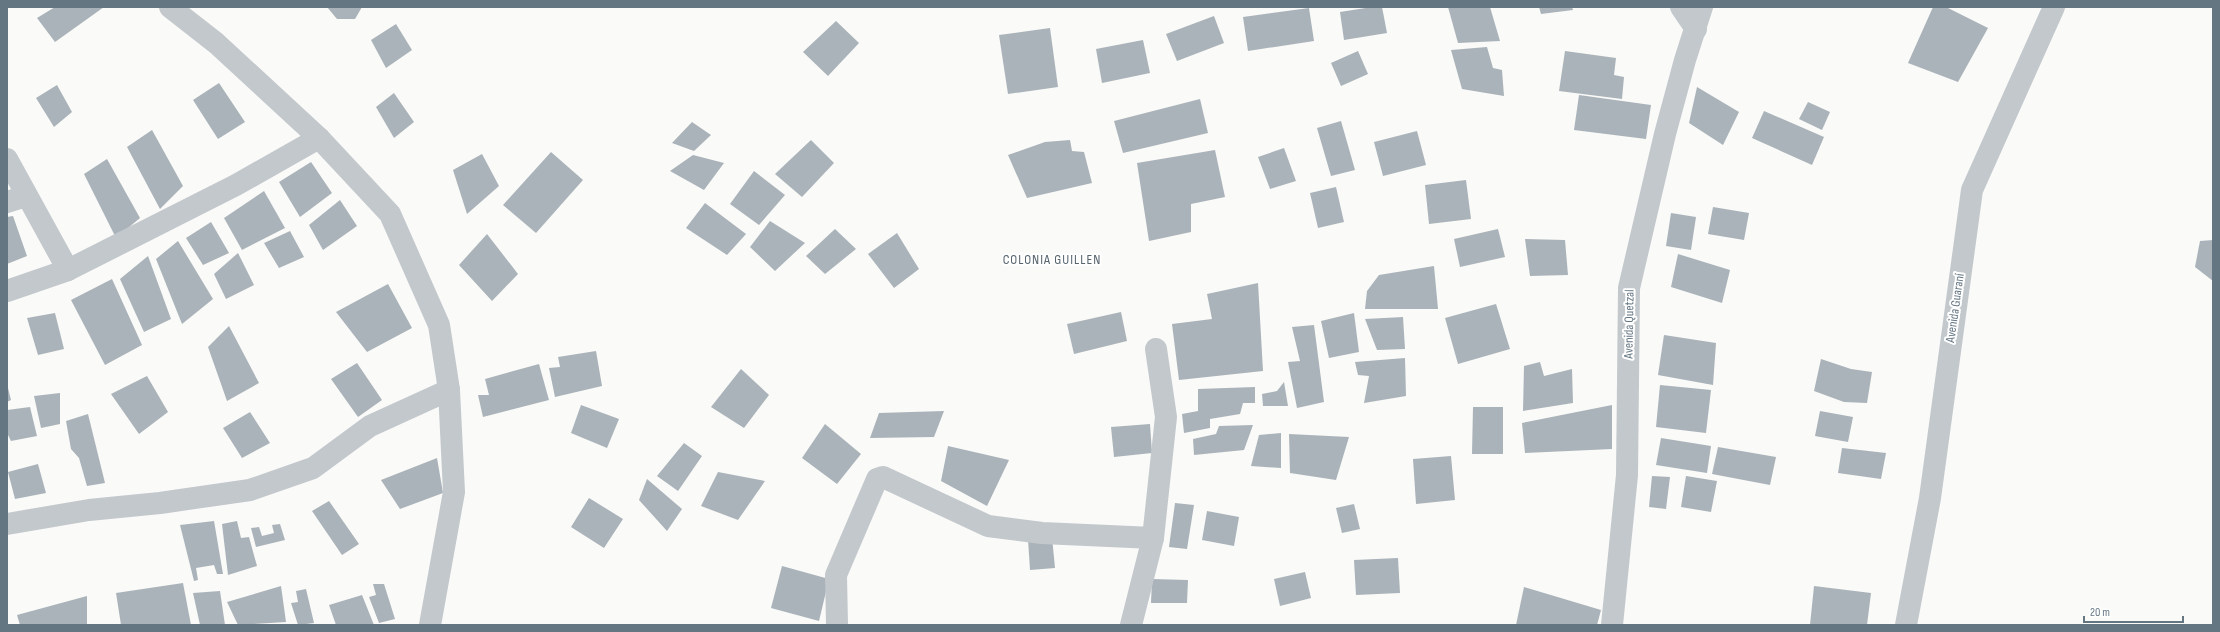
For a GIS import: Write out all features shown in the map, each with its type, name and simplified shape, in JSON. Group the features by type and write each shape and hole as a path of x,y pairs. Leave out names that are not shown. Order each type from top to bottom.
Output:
{"street":[{"path":"170,7 216,43 319,138 390,214 440,325 449,390 454,492 428,624"},
{"path":"1681,7 1696,29"},
{"name":"Avenida Quetzal","path":"1612,625 1627,475 1629,288 1665,134 1685,60 1702,7"},
{"name":"Avenida Guaraní","path":"1906,625 1930,498 1972,190 2054,7"},
{"path":"7,290 68,270 236,185 319,138"},
{"path":"7,159 17,199 68,270"},
{"path":"1131,625 1152,538 1166,417 1156,349"},
{"path":"7,524 89,510 160,504 250,490 313,468 370,426 449,390"},
{"path":"837,625 836,575 877,478 883,477 988,526 1042,533 1152,538"}],"building":[{"path":"55,7 104,7 55,42 37,18"},
{"path":"327,7 362,7 355,19 337,19"},
{"path":"1382,7 1387,33 1344,40 1340,12"},
{"path":"1448,7 1490,7 1500,41 1458,43"},
{"path":"1539,7 1572,7 1573,10 1541,14"},
{"path":"1933,7 1946,7 1988,28 1958,82 1908,63"},
{"path":"1309,8 1314,41 1248,51 1243,17"},
{"path":"1214,16 1224,43 1177,61 1166,34"},
{"path":"836,21 859,43 828,76 803,52"},
{"path":"396,24 412,50 386,68 371,40"},
{"path":"1050,28 1058,87 1008,94 999,35"},
{"path":"1143,40 1150,73 1102,83 1096,49"},
{"path":"1487,47 1493,68 1502,70 1504,96 1462,89 1451,50"},
{"path":"1358,51 1368,74 1341,86 1331,63"},
{"path":"1565,51 1616,58 1614,75 1624,77 1622,99 1559,91"},
{"path":"219,83 245,122 218,139 193,100"},
{"path":"57,85 72,112 54,127 36,98"},
{"path":"1697,87 1739,112 1723,145 1689,123"},
{"path":"394,93 414,122 394,138 376,107"},
{"path":"1579,95 1651,105 1646,139 1574,130"},
{"path":"1200,99 1208,133 1123,153 1114,121"},
{"path":"1808,102 1830,112 1822,130 1799,119"},
{"path":"1764,111 1824,137 1812,165 1752,138"},
{"path":"1341,121 1355,170 1331,176 1317,128"},
{"path":"692,122 711,135 694,151 672,143"},
{"path":"152,130 183,186 160,209 127,147"},
{"path":"1417,131 1426,165 1383,176 1374,142"},
{"path":"811,140 834,163 802,197 775,174"},
{"path":"1070,140 1072,151 1084,152 1092,183 1027,198 1008,155 1045,142"},
{"path":"1284,148 1296,181 1270,189 1258,157"},
{"path":"1215,150 1225,197 1191,204 1191,232 1149,241 1137,163"},
{"path":"551,152 583,180 536,233 503,205"},
{"path":"482,154 499,186 467,214 453,170"},
{"path":"693,155 724,163 704,190 670,171"},
{"path":"107,159 140,218 116,238 84,174"},
{"path":"311,162 332,193 300,217 279,182"},
{"path":"754,171 785,195 759,225 730,204"},
{"path":"1466,180 1471,219 1429,224 1425,185"},
{"path":"1336,187 1344,222 1318,228 1310,193"},
{"path":"264,191 285,228 242,250 224,218"},
{"path":"340,200 357,226 323,250 309,225"},
{"path":"705,203 746,234 727,255 686,228"},
{"path":"1713,207 1749,213 1744,240 1708,234"},
{"path":"1671,213 1696,217 1691,250 1666,246"},
{"path":"13,216 27,256 7,264 7,217"},
{"path":"770,221 805,243 775,271 750,247"},
{"path":"211,222 229,253 203,265 186,238"},
{"path":"835,229 856,249 825,274 806,256"},
{"path":"1498,229 1505,257 1460,267 1454,239"},
{"path":"290,231 304,257 279,268 264,243"},
{"path":"897,233 919,269 894,288 868,254"},
{"path":"487,234 518,274 492,301 459,265"},
{"path":"1525,239 1565,240 1568,275 1530,276"},
{"path":"2213,240 2213,281 2195,267 2200,241"},
{"path":"178,241 213,299 182,324 156,259"},
{"path":"238,253 254,285 226,299 214,274"},
{"path":"1678,254 1730,270 1722,303 1671,287"},
{"path":"148,256 171,319 144,332 120,279"},
{"path":"1434,266 1438,309 1365,309 1367,291 1379,275"},
{"path":"112,279 142,345 105,365 71,300"},
{"path":"1258,283 1263,371 1179,380 1172,324 1212,319 1207,294"},
{"path":"388,284 412,328 367,352 336,312"},
{"path":"1496,304 1510,349 1458,364 1445,318"},
{"path":"1121,312 1127,341 1074,354 1067,324"},
{"path":"55,313 64,349 38,355 27,318"},
{"path":"1354,313 1359,352 1329,358 1321,321"},
{"path":"1403,317 1405,349 1377,350 1365,319"},
{"path":"1314,325 1324,402 1297,408 1288,362 1300,361 1292,327"},
{"path":"229,326 259,383 227,401 208,347"},
{"path":"1664,335 1716,343 1713,385 1658,375"},
{"path":"596,351 602,386 555,397 549,368 560,367 558,357"},
{"path":"1405,358 1406,396 1364,403 1369,376 1358,375 1355,362"},
{"path":"1821,359 1851,369 1872,372 1867,403 1844,402 1814,391"},
{"path":"1540,362 1544,376 1572,369 1573,403 1523,411 1524,366"},
{"path":"357,363 382,400 358,417 331,379"},
{"path":"539,364 549,400 483,417 478,395 489,395 485,379"},
{"path":"741,369 769,395 744,428 711,407"},
{"path":"147,376 168,412 139,434 111,394"},
{"path":"1284,382 1288,406 1263,406 1262,394 1277,391"},
{"path":"7,384 11,400 7,402"},
{"path":"1660,385 1711,390 1706,433 1656,427"},
{"path":"1255,387 1255,403 1243,403 1240,414 1210,419 1210,428 1184,433 1182,414 1198,411 1198,389"},
{"path":"60,393 60,424 41,428 34,396"},
{"path":"581,405 619,419 607,448 571,433"},
{"path":"1612,405 1612,449 1525,453 1522,423"},
{"path":"30,407 37,436 11,441 7,433 7,410"},
{"path":"1473,407 1503,407 1503,454 1472,454"},
{"path":"944,411 934,437 870,438 879,413"},
{"path":"1820,411 1853,417 1848,442 1815,436"},
{"path":"250,412 270,443 242,458 223,428"},
{"path":"88,414 105,483 87,486 79,458 71,449 66,421"},
{"path":"825,424 861,454 837,484 802,458"},
{"path":"1150,424 1152,453 1114,457 1111,427"},
{"path":"1253,425 1244,450 1194,455 1193,439 1216,434 1219,426"},
{"path":"1281,433 1281,468 1251,466 1259,435"},
{"path":"1289,434 1349,437 1336,480 1290,473"},
{"path":"1661,438 1711,446 1707,473 1656,465"},
{"path":"684,443 702,456 678,491 657,476"},
{"path":"948,446 1009,460 987,506 941,481"},
{"path":"1718,447 1776,457 1770,485 1712,474"},
{"path":"1842,448 1886,453 1881,479 1838,473"},
{"path":"1451,456 1455,500 1416,504 1413,459"},
{"path":"437,458 443,493 400,509 381,480"},
{"path":"38,464 46,493 15,499 8,472"},
{"path":"718,472 765,481 738,520 701,506"},
{"path":"1652,476 1670,477 1666,509 1649,507"},
{"path":"1686,476 1717,481 1711,512 1681,507"},
{"path":"647,479 682,509 667,531 639,500"},
{"path":"589,498 623,519 604,548 571,527"},
{"path":"329,501 359,544 342,555 312,511"},
{"path":"1175,503 1194,505 1187,549 1169,547"},
{"path":"1354,504 1360,529 1342,533 1336,508"},
{"path":"1207,511 1239,517 1234,546 1202,540"},
{"path":"214,521 223,574 217,574 214,565 196,568 198,580 194,581 180,525"},
{"path":"237,521 241,538 249,537 257,566 228,575 222,524"},
{"path":"280,524 285,540 256,547 251,528 259,527 262,536 274,533 272,525"},
{"path":"1052,537 1055,568 1030,570 1028,539"},
{"path":"1398,558 1400,593 1356,595 1354,560"},
{"path":"782,566 829,579 819,621 771,608"},
{"path":"1305,572 1311,598 1280,606 1274,579"},
{"path":"1152,579 1188,580 1187,603 1151,603"},
{"path":"183,583 191,625 121,625 116,593"},
{"path":"373,584 384,584 395,619 379,623 369,597 376,595"},
{"path":"281,586 286,622 238,625 227,602"},
{"path":"1814,586 1871,593 1867,625 1810,625"},
{"path":"1524,587 1601,610 1597,625 1516,625"},
{"path":"306,589 314,623 298,625 291,603 298,602 296,591"},
{"path":"220,591 225,625 200,625 193,593"},
{"path":"362,595 374,625 336,625 329,605"},
{"path":"87,596 87,625 20,625 17,615"}],"district":[{"name":"COLONIA GUILLEN","path":"1052,259"}]}
